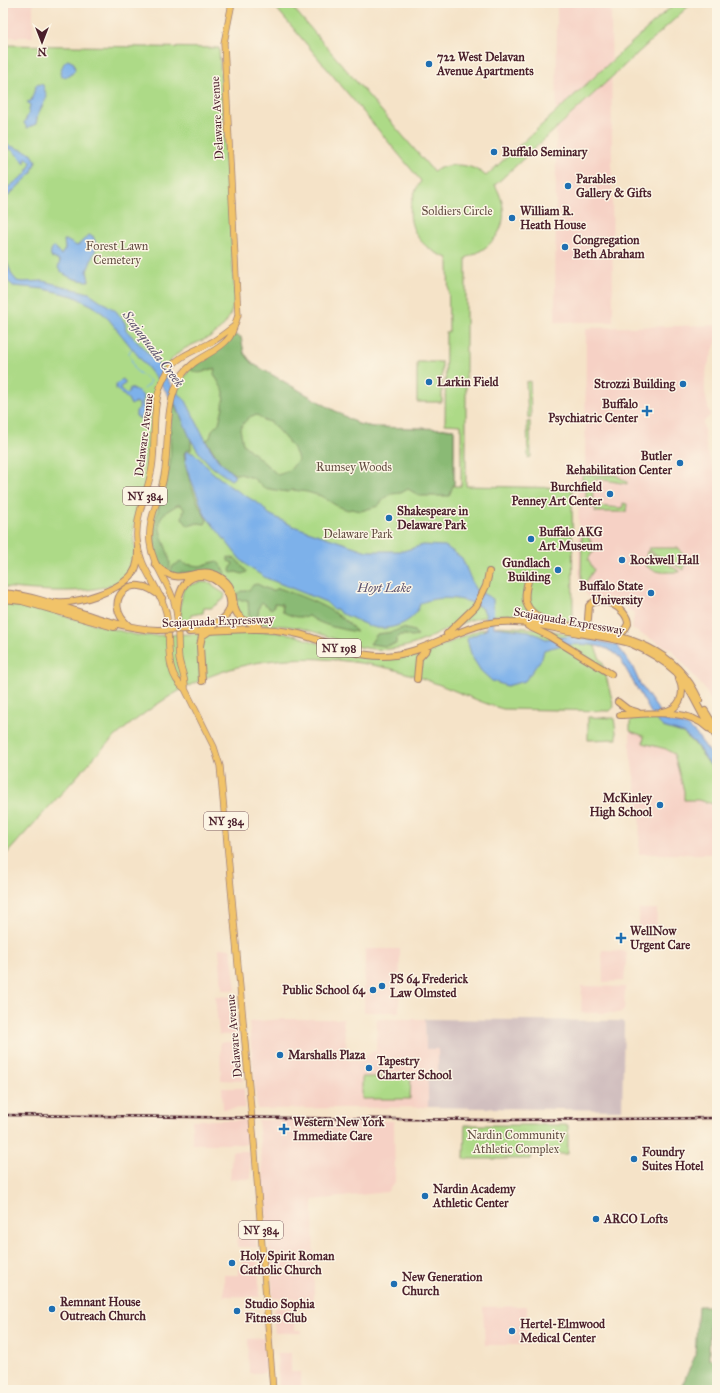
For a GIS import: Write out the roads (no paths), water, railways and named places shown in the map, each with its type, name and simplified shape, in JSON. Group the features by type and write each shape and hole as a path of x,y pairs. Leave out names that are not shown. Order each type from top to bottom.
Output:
{"highway":[{"path":"41,600 64,603 82,600 91,598 118,584 133,572 137,562 138,548"},
{"path":"156,564 163,573 173,577 204,573 221,578 232,592 234,608 238,616 246,622 258,625"},
{"path":"447,634 476,606 488,579 488,572"},
{"path":"177,612 177,601 181,588 190,579 196,577 209,577 221,582 229,597 228,609 222,620 203,628"},
{"path":"528,581 525,594 529,609 536,616 554,623"},
{"path":"131,627 121,619 117,609 118,601 124,591 132,586 145,586 162,598"},
{"name":"Scajaquada Expressway","path":"3,593 41,600 131,627 158,632"},
{"name":"Scajaquada Expressway","path":"3,599 22,601 131,631 282,630 302,634 353,653 374,656 407,653 434,644 485,622"},
{"path":"588,619 588,606 598,600 622,611 627,616 628,626 621,633 610,634"},
{"name":"Scajaquada Expressway","path":"189,631 203,628 258,625 290,628 312,633 349,648 375,652 397,651 413,648 447,634 485,622 516,618 554,623 610,634 647,646 675,664 694,689 717,735"},
{"name":"Scajaquada Expressway","path":"498,620 513,621 630,643 653,654 674,671 686,685 708,725 717,735"},
{"path":"513,621 536,629 549,636 611,674"},
{"path":"189,631 197,637 200,646 202,681"},
{"path":"200,646 203,635 210,631"},
{"path":"417,679 419,658 434,644"},
{"path":"666,713 674,708 682,694 681,684 674,671"},
{"path":"618,702 632,711 646,713"},
{"path":"620,715 666,713 686,716 695,718 717,735"}],"main road":[{"name":"Delaware Avenue","path":"185,689 186,681 180,661 177,612 167,586 156,564 151,548 150,532 153,513 164,475 171,404 176,386 183,374 192,364 222,345 229,338 238,315 239,306 224,43 232,3"},
{"name":"Delaware Avenue","path":"233,327 216,340 182,356 167,372 160,389 155,415 152,469 138,520 138,548 146,573 162,598 167,618 171,662 178,683 185,689 216,752 222,778 273,1390"}],"water":[{"path":"68,60 74,63 75,70 70,76 62,77 60,73 64,64"},
{"path":"36,85 43,85 47,97 38,114 36,124 27,128 24,123 28,115 30,105 27,102 31,101"},
{"path":"5,144 31,153 36,161 31,174 5,199 3,219 3,191 26,174 31,162 26,157 25,163 11,149 3,149 3,145"},
{"path":"89,235 93,236 97,246 87,271 89,281 76,279 64,274 58,268 60,261 51,257 51,249 54,246 61,255 65,249 64,240 77,246"},
{"path":"3,252 12,275 17,281 43,281 89,293 116,311 125,323 126,330 158,364 173,388 186,401 207,443 218,460 235,476 233,479 231,480 212,467 200,454 191,440 177,407 160,383 106,316 93,306 73,296 44,289 13,286 3,276"},
{"path":"122,379 125,381 125,384 120,387 123,392 128,394 130,388 138,391 144,397 142,404 146,410 142,415 143,421 136,416 136,411 139,408 139,404 136,402 131,405 128,399 116,389 116,385"},
{"name":"Hoyt Lake","path":"187,451 195,454 212,472 231,487 261,505 269,514 293,526 367,551 403,551 423,545 445,546 462,558 475,589 493,599 494,627 529,631 546,639 572,636 617,645 632,666 640,684 666,721 688,726 696,734 717,762 717,775 694,742 683,733 663,727 654,718 619,657 604,648 583,644 562,646 544,650 542,658 525,681 507,686 492,681 481,671 472,657 467,640 468,638 487,629 484,612 475,604 468,601 451,598 434,599 420,604 418,610 409,620 397,626 377,628 340,613 337,609 333,609 326,602 266,578 250,568 240,559 205,515 186,467 185,453"}],"waterway":[{"path":"131,349 129,353 135,370 150,381 149,385 144,389"}],"railway":[{"path":"3,1115 494,1120 717,1118"}],"place":[{"name":"722 West Delavan Avenue Apartments","path":"429,64"},
{"name":"Buffalo Seminary","path":"494,152"},
{"name":"Parables Gallery & Gifts","path":"568,186"},
{"name":"William R. Heath House","path":"512,218"},
{"name":"Congregation Beth Abraham","path":"565,247"},
{"name":"Larkin Field","path":"429,382"},
{"name":"Strozzi Building","path":"683,384"},
{"name":"Buffalo Psychiatric Center","path":"647,411"},
{"name":"Butler Rehabilitation Center","path":"680,463"},
{"name":"Burchfield Penney Art Center","path":"610,494"},
{"name":"Shakespeare in Delaware Park","path":"389,518"},
{"name":"Buffalo AKG Art Museum","path":"531,539"},
{"name":"Rockwell Hall","path":"622,560"},
{"name":"Gundlach Building","path":"558,570"},
{"name":"Buffalo State University","path":"651,593"},
{"name":"McKinley High School","path":"660,805"},
{"name":"WellNow Urgent Care","path":"621,938"},
{"name":"PS 64 Frederick Law Olmsted","path":"382,986"},
{"name":"Public School 64","path":"373,990"},
{"name":"Marshalls Plaza","path":"280,1055"},
{"name":"Tapestry Charter School","path":"369,1068"},
{"name":"Western New York Immediate Care","path":"284,1129"},
{"name":"Foundry Suites Hotel","path":"634,1159"},
{"name":"Nardin Academy Athletic Center","path":"425,1196"},
{"name":"ARCO Lofts","path":"596,1219"},
{"name":"Holy Spirit Roman Catholic Church","path":"232,1263"},
{"name":"New Generation Church","path":"394,1284"},
{"name":"Remnant House Outreach Church","path":"52,1309"},
{"name":"Studio Sophia Fitness Club","path":"237,1311"},
{"name":"Hertel-Elmwood Medical Center","path":"512,1331"}],"park label":[{"name":"Soldiers Circle","path":"457,211"},
{"name":"Forest Lawn Cemetery","path":"117,253"},
{"name":"Rumsey Woods","path":"354,467"},
{"name":"Delaware Park","path":"358,534"},
{"name":"Nardin Community Athletic Complex","path":"516,1142"}],"water label":[{"name":"Scajaquada Creek","path":"153,349"}]}
